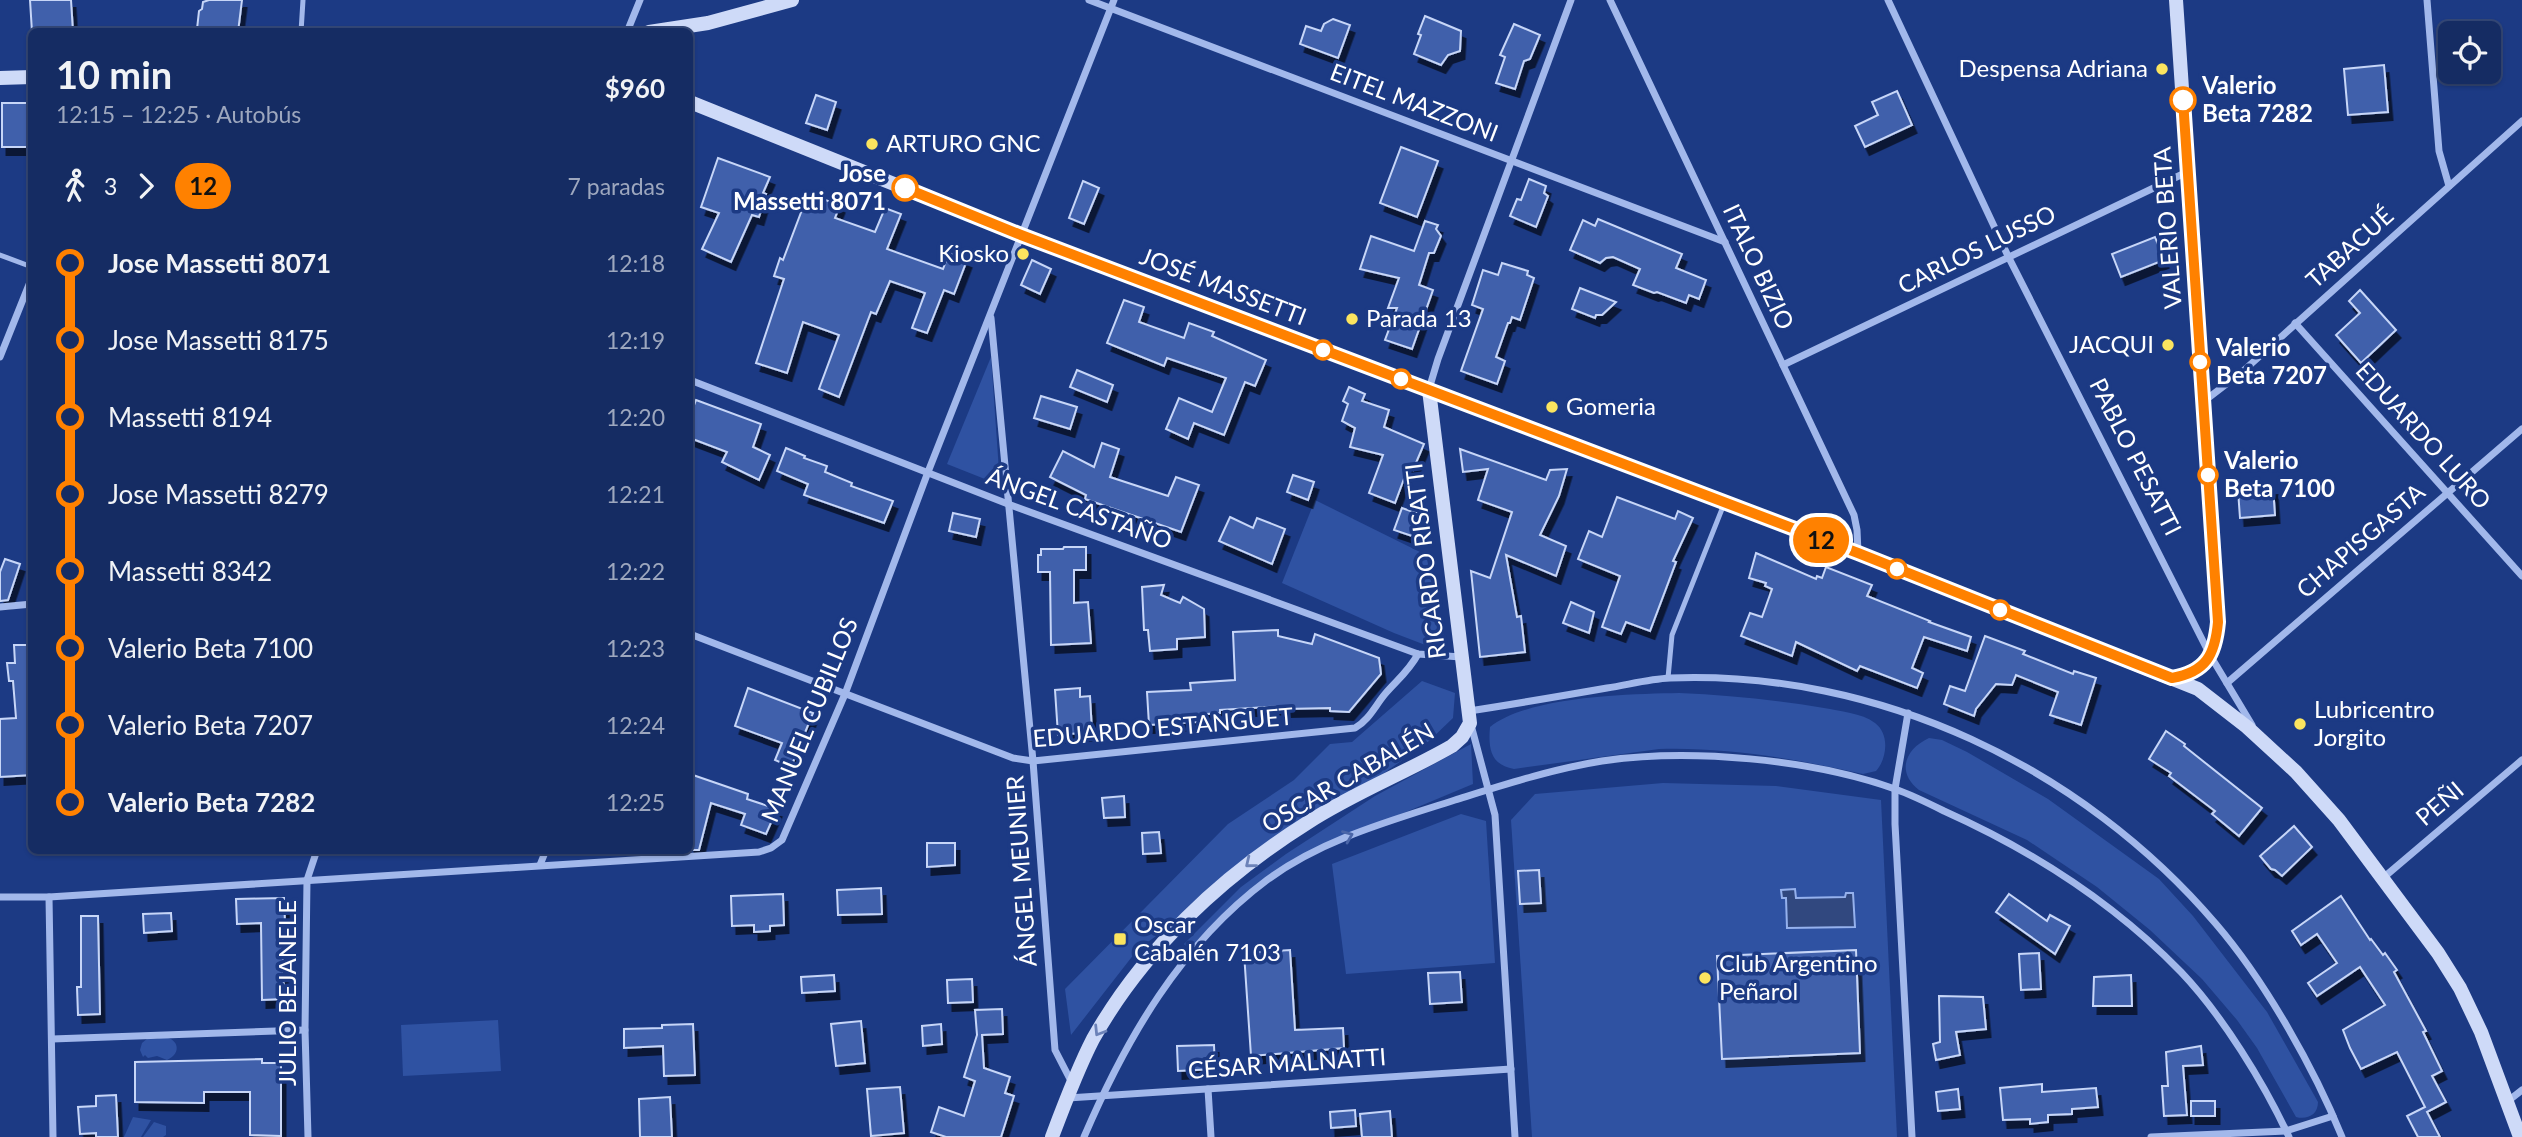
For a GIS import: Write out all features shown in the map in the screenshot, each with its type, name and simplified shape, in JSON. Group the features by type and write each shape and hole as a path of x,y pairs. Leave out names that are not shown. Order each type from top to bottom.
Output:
{"main road":[{"path":"675,28 708,23 792,0"},
{"name":"VALERIO BETA","path":"2176,0 2218,622 2215,648 2210,655"},
{"path":"0,78 28,77"},
{"name":"JOSÉ MASSETTI","path":"693,103 1021,235 1858,553 2172,678"},
{"name":"RICARDO RISATTI","path":"1429,390 1469,717"},
{"path":"2172,678 2189,675 2199,669 2210,655"},
{"name":"PABLO PESATTI","path":"2172,678 2216,701 2295,772 2339,820 2383,878 2460,988 2481,1032 2520,1137"},
{"name":"OSCAR CABALÉN","path":"1052,1137 1093,1040 1128,985 1170,933 1212,893 1306,823 1452,746 1462,737 1469,717"}],"street":[{"path":"629,28 640,0"},
{"name":"EITEL MAZZONI","path":"1089,0 1725,242"},
{"name":"MANUEL CUBILLOS","path":"0,897 49,897 759,852 782,840 845,694 928,472 1114,0"},
{"name":"RICARDO RISATTI","path":"1429,390 1438,359 1571,0"},
{"name":"ITALO BIZIO","path":"1610,0 1854,515 1858,553"},
{"name":"PABLO PESATTI","path":"1888,0 2008,256 2210,655 2261,740"},
{"path":"2427,0 2439,151 2449,186"},
{"name":"TABACUÉ","path":"2203,402 2242,373 2522,121"},
{"name":"CARLOS LUSSO","path":"1783,365 2188,172"},
{"path":"0,357 28,287"},
{"name":"ÁNGEL MEUNIER","path":"991,314 1033,761 1055,1050 1070,1092"},
{"name":"EDUARDO LURO","path":"2295,323 2522,576"},
{"name":"ÁNGEL CASTAÑO","path":"693,381 1009,504 1418,654 1461,657"},
{"name":"CHAPISGASTA","path":"2227,683 2522,429"},
{"path":"0,607 28,604"},
{"name":"EDUARDO ESTANGUET","path":"693,635 1013,758 1033,761 1355,729 1364,723 1385,694 1409,671 1418,654"},
{"path":"1469,717 1668,678 1720,679 1843,695 1947,727 2009,756 2071,794 2125,835 2171,877 2217,925 2256,979 2290,1034 2342,1137"},
{"path":"1908,713 1895,789 1912,1137"},
{"name":"RICARDO RISATTI","path":"1469,717 1495,815 1515,1137"},
{"path":"1084,1137 1130,1041 1163,988 1198,944 1269,879 1343,838 1542,774 1602,761 1695,757 1750,759 1799,766 1895,789 1975,825 2048,864 2128,924 2180,971 2210,1006 2288,1134"},
{"name":"PEÑI","path":"2383,878 2522,760"},
{"name":"JULIO BEJANELE","path":"308,1137 305,1030 307,880 316,854"},
{"path":"540,864 545,854"},
{"path":"49,897 53,1137"},
{"path":"52,1039 305,1030"},
{"name":"CÉSAR MALNATTI","path":"1070,1092 1101,1097 1511,1069"},
{"path":"1208,1088 1211,1137"},
{"path":"2508,1101 2522,1090"},
{"path":"2151,1137 2288,1134 2333,1116"}],"lane":[{"path":"301,28 303,0"},
{"path":"0,255 28,266"},
{"path":"1668,678 1672,635 1724,504"}],"shaded area":[{"path":"991,357 1000,485 947,464"},
{"path":"1315,500 1426,555 1444,635 1428,646 1282,583"},
{"path":"1422,681 1455,693 1453,718 1429,741 1138,949 1071,1035 1065,989 1228,824 1294,780 1330,744 1352,742"},
{"path":"1679,693 1770,700 1857,715 1875,723 1883,733 1883,760 1876,771 1863,774 1762,755 1659,749 1514,769 1500,764 1491,749 1490,727 1529,709 1580,699"},
{"path":"1929,738 1942,740 1967,752 2048,799 2159,879 2193,916 2267,1012 2318,1102 2314,1113 2304,1118 2296,1117 2257,1048 2237,1020 2202,979 2150,930 2097,887 2027,840 1919,790 1907,776 1906,761 1914,748"},
{"path":"1471,744 1473,784 1293,859 1227,913 1191,951 1184,944 1241,887 1286,854 1375,796"},
{"name":"Club Argentino Peñarol","path":"1663,783 1776,786 1881,800 1897,1137 1532,1137 1511,820 1535,794"},
{"path":"1461,814 1486,821 1495,963 1346,974 1332,864"},
{"path":"1795,889 1796,898 1845,897 1846,893 1853,893 1855,927 1787,928 1786,898 1782,898 1781,890"},
{"path":"498,1020 501,1071 403,1076 401,1025"},
{"path":"162,1037 175,1042 177,1050 172,1057 167,1060 157,1056 143,1057 140,1050 142,1043 148,1038"},
{"path":"133,1117 151,1120 141,1137 124,1137"},
{"path":"154,1122 166,1126 166,1135 143,1137"}],"building":[{"path":"30,0 71,0 73,28 32,28"},
{"path":"242,0 238,28 197,28 203,2"},
{"path":"1425,16 1461,31 1460,51 1448,55 1441,65 1414,54"},
{"path":"1333,19 1350,25 1338,58 1300,44 1306,26 1321,31 1324,24"},
{"path":"1514,24 1540,35 1530,59 1524,61 1515,89 1496,83 1505,57 1500,55"},
{"path":"2384,65 2388,112 2348,115 2344,69"},
{"path":"1897,91 1912,125 1865,147 1855,126 1878,115 1872,102"},
{"path":"816,95 836,102 827,130 806,123"},
{"path":"2,103 28,103 28,147 2,147"},
{"path":"1401,147 1438,161 1417,217 1380,203"},
{"path":"718,158 770,177 763,193 766,194 759,217 752,215 731,262 702,249 719,213 701,207"},
{"path":"1529,179 1546,186 1544,193 1548,196 1536,227 1510,216 1517,199 1521,200"},
{"path":"1083,181 1099,188 1084,224 1069,218"},
{"path":"808,194 840,205 835,218 875,232 885,208 901,214 887,249 943,269 949,253 967,260 954,294 944,290 927,333 912,328 925,293 890,281 876,314 871,312 839,397 819,389 839,335 803,322 787,373 756,363 784,279 774,276 780,258 783,260"},
{"path":"1598,219 1682,254 1676,268 1706,280 1699,299 1689,295 1686,303 1654,293 1633,285 1640,269 1613,257 1600,263 1570,250 1583,220 1595,226"},
{"path":"1425,221 1438,225 1436,229 1441,236 1434,253 1429,253 1419,285 1433,290 1412,349 1385,340 1397,308 1388,308 1399,278 1360,269 1371,236 1414,251"},
{"path":"2155,237 2164,260 2121,277 2112,254"},
{"path":"1032,260 1051,269 1040,294 1021,285"},
{"path":"1502,263 1528,271 1527,275 1534,278 1520,320 1512,317 1508,323 1496,357 1505,361 1497,384 1461,371 1483,309 1472,305 1483,270 1498,275"},
{"path":"1580,288 1616,302 1595,318 1572,309"},
{"path":"2360,290 2396,330 2361,363 2336,335 2360,313 2349,301"},
{"path":"1124,300 1144,307 1139,322 1184,338 1189,323 1214,332 1212,336 1266,360 1255,386 1245,382 1224,435 1194,423 1188,439 1166,429 1179,398 1212,412 1226,378 1167,358 1164,366 1107,343"},
{"path":"1077,370 1113,385 1107,402 1070,387"},
{"path":"1349,387 1365,394 1362,401 1389,410 1384,427 1424,444 1413,470 1408,468 1395,503 1369,493 1383,455 1350,447 1355,428 1342,421 1348,404 1343,401"},
{"path":"1041,396 1077,407 1070,429 1034,418"},
{"path":"696,400 761,424 753,447 770,455 759,480 722,462 727,452 693,439 693,408"},
{"path":"1102,443 1119,449 1110,477 1168,496 1176,477 1199,485 1181,532 1085,499 1086,495 1050,477 1063,451 1094,467"},
{"path":"786,448 827,466 825,472 852,483 851,486 893,501 884,523 804,495 808,484 777,471"},
{"path":"1460,449 1546,480 1550,470 1567,469 1559,496 1540,535 1566,546 1556,576 1506,555 1517,617 1521,616 1525,652 1480,657 1471,571 1490,578 1512,512 1478,500 1488,469 1463,472"},
{"path":"1293,475 1314,482 1308,500 1287,492"},
{"path":"2273,487 2275,515 2240,518 2238,490"},
{"path":"1617,497 1675,519 1678,511 1693,518 1673,561 1676,562 1650,631 1626,622 1621,634 1602,627 1620,576 1578,559 1589,531 1602,537"},
{"path":"1402,508 1422,515 1415,537 1394,530"},
{"path":"953,513 980,519 976,537 949,531"},
{"path":"1230,517 1253,528 1257,518 1285,529 1272,564 1219,541"},
{"path":"1086,547 1086,570 1074,570 1074,603 1088,602 1091,643 1051,645 1050,572 1038,572 1038,555 1041,555 1041,549"},
{"path":"1756,553 1816,579 1817,576 1822,578 1826,567 1872,585 1867,596 1971,637 1967,651 1924,637 1912,668 1923,673 1917,688 1860,666 1857,671 1796,642 1792,656 1741,636 1750,613 1762,617 1772,589 1765,586 1766,583 1749,578"},
{"path":"5,559 20,564 8,600 0,601 0,572"},
{"path":"1164,585 1161,595 1180,603 1183,597 1204,609 1205,637 1177,639 1177,649 1150,651 1148,630 1144,630 1142,587"},
{"path":"1571,602 1594,612 1589,633 1563,623"},
{"path":"1278,630 1278,636 1312,644 1315,634 1379,658 1381,674 1349,712 1330,711 1330,708 1285,709 1285,706 1220,710 1220,713 1195,715 1196,722 1149,725 1147,692 1191,690 1190,683 1235,680 1233,632"},
{"path":"1985,636 2073,674 2074,671 2096,678 2081,725 2050,715 2058,692 2016,675 2012,685 1996,684 1976,709 1974,716 1944,704 1950,686 1965,691"},
{"path":"14,645 28,645 28,775 0,777 0,719 16,718 13,681 9,681 7,663 15,663"},
{"path":"748,688 813,713 791,767 775,760 782,743 735,726"},
{"path":"1080,688 1080,697 1090,696 1092,732 1058,735 1055,690"},
{"path":"2166,731 2262,808 2239,836 2212,814 2215,811 2169,776 2171,773 2149,759"},
{"path":"693,775 748,794 747,799 777,809 766,834 741,825 745,814 711,803 699,850 693,850"},
{"path":"1124,796 1125,817 1104,818 1102,798"},
{"path":"2294,826 2312,847 2282,876 2271,869 2260,856"},
{"path":"1159,832 1161,853 1143,854 1142,833"},
{"path":"927,843 955,843 955,865 927,867"},
{"path":"1539,870 1541,903 1520,904 1518,871"},
{"path":"881,888 882,914 838,915 837,890"},
{"path":"783,894 784,925 770,926 770,931 754,932 754,925 732,926 731,896"},
{"path":"2009,894 2047,921 2050,915 2070,926 2055,954 1996,912"},
{"path":"2341,896 2370,940 2383,955 2385,953 2397,970 2394,972 2426,1031 2423,1032 2442,1071 2432,1076 2446,1102 2427,1112 2440,1137 2418,1137 2407,1116 2425,1107 2397,1052 2361,1069 2350,1048 2343,1030 2385,1005 2360,967 2317,996 2308,983 2337,963 2317,934 2301,945 2292,931"},
{"path":"284,898 284,999 262,1000 261,923 237,924 236,899"},
{"path":"171,913 172,931 144,933 143,914"},
{"path":"81,916 98,916 100,1014 78,1015 77,987 81,987"},
{"path":"1290,950 1295,1030 1343,1028 1344,1048 1251,1056 1244,953"},
{"path":"1856,950 1860,1053 1722,1059 1717,956"},
{"path":"2039,953 2041,989 2021,990 2019,954"},
{"path":"1460,972 1462,1002 1430,1004 1428,973"},
{"path":"834,975 835,991 802,993 801,977"},
{"path":"2131,975 2132,1006 2093,1006 2094,977"},
{"path":"972,979 973,1002 948,1003 947,980"},
{"path":"1939,996 1983,997 1986,1029 1956,1032 1960,1055 1936,1060 1933,1044 1940,1042"},
{"path":"1002,1009 1003,1034 982,1035 984,1068 1010,1077 1005,1093 1014,1096 1001,1137 946,1137 931,1132 939,1107 964,1116 975,1081 964,1077 977,1035 975,1010"},
{"path":"861,1021 865,1063 836,1066 831,1024"},
{"path":"693,1024 695,1075 664,1076 663,1046 624,1048 624,1029"},
{"path":"941,1024 942,1044 923,1046 922,1026"},
{"path":"1214,1045 1215,1069 1178,1071 1177,1046"},
{"path":"2201,1046 2203,1065 2183,1066 2187,1115 2164,1116 2162,1086 2168,1086 2166,1052"},
{"path":"262,1059 262,1063 281,1063 281,1136 250,1135 250,1092 204,1092 204,1103 135,1102 135,1062"},
{"path":"2042,1084 2042,1092 2096,1088 2098,1107 2072,1109 2072,1114 2048,1115 2048,1122 2030,1124 2030,1119 2003,1120 2000,1088"},
{"path":"900,1087 904,1133 871,1136 867,1089"},
{"path":"1958,1089 1960,1109 1938,1111 1936,1092"},
{"path":"116,1095 118,1137 96,1137 96,1133 80,1134 78,1107 96,1106 96,1096"},
{"path":"670,1097 672,1137 640,1137 639,1099"},
{"path":"2191,1101 2215,1101 2215,1116 2191,1116"},
{"path":"1355,1110 1356,1126 1331,1128 1330,1112"},
{"path":"1390,1111 1392,1137 1362,1137 1360,1114"}],"bus line":[{"name":"12","path":"905,188 1021,235 1858,553 2172,678 2189,675 2207,660 2215,648 2218,622 2183,100"}],"place":[{"name":"Despensa Adriana","path":"2162,69"},
{"name":"Valerio Beta 7282","path":"2183,100"},
{"name":"ARTURO GNC","path":"872,144"},
{"name":"Jose Massetti 8071","path":"905,188"},
{"name":"Kiosko","path":"1023,254"},
{"name":"Parada 13","path":"1352,319"},
{"name":"JACQUI","path":"2168,345"},
{"name":"Valerio Beta 7207","path":"2200,362"},
{"name":"Gomeria","path":"1552,407"},
{"name":"Valerio Beta 7100","path":"2208,475"},
{"name":"Lubricentro Jorgito","path":"2300,724"},
{"name":"Oscar Cabalén 7103","path":"1120,939"},
{"name":"Club Argentino Peñarol","path":"1705,978"}]}
